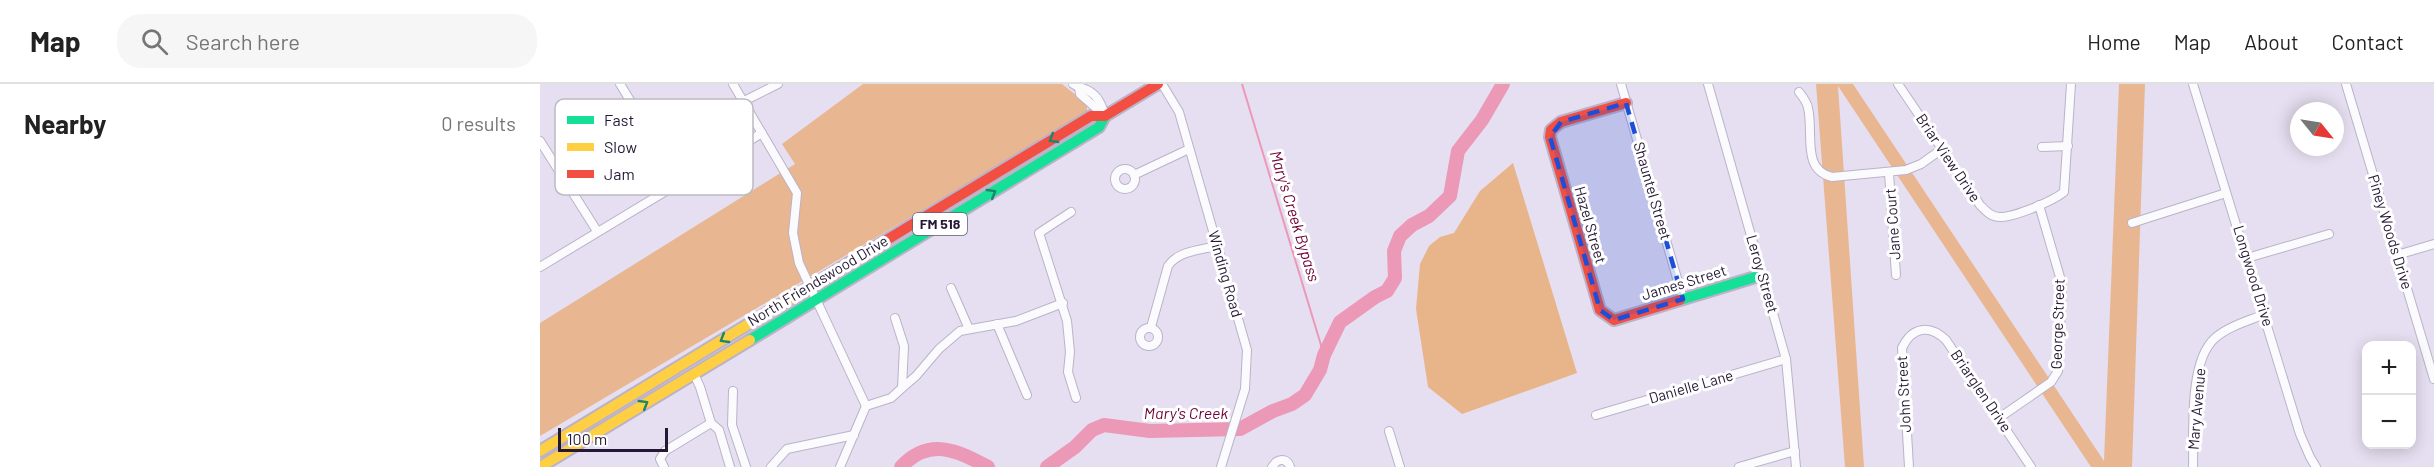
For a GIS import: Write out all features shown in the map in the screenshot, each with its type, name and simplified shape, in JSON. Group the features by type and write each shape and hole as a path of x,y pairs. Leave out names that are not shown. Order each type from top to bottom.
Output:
{"main road":[{"name":"North Friendswood Drive","path":"540,467 1099,127 1105,116 1158,84"},
{"name":"Hazel Street","path":"1614,320 1600,310 1597,302 1551,142 1551,130 1560,122 1626,103"},
{"name":"North Friendswood Drive","path":"540,451 1091,116 1105,116"},
{"name":"James Street","path":"1614,320 1762,275"}],"street":[{"path":"620,84 629,99"},
{"path":"734,84 743,99"},
{"path":"748,99 778,84"},
{"name":"Winding Road","path":"1162,84 1179,112 1247,350 1245,388 1221,467"},
{"name":"Shauntel Street","path":"1621,84 1683,299"},
{"name":"Leroy Street","path":"1708,84 1786,359 1796,467"},
{"name":"Briar View Drive","path":"1898,84 1980,205 1989,214 2002,217 2054,200 2064,192 2068,146"},
{"path":"2043,147 2068,146 2070,84"},
{"name":"Longwood Drive","path":"2193,84 2300,434 2316,467"},
{"name":"Piney Woods Drive","path":"2346,84 2434,379"},
{"path":"1076,86 1087,89 1101,102 1105,116"},
{"path":"1799,92 1808,108 1812,162 1823,175 1832,177 1889,172 1914,167 1942,149"},
{"path":"753,117 797,193 793,233 799,262 866,406 840,467"},
{"path":"753,138 762,133"},
{"path":"540,141 555,165"},
{"path":"1134,175 1189,150"},
{"name":"Jane Court","path":"1889,172 1896,275"},
{"path":"2132,223 2226,193"},
{"path":"574,195 597,231"},
{"path":"540,267 658,195"},
{"name":"George Street","path":"1999,418 2054,379 2058,371 2062,284 2039,205"},
{"path":"1071,212 1039,233 1063,303 1070,352 1068,372 1076,398"},
{"path":"2247,258 2329,234"},
{"path":"2397,255 2434,244"},
{"path":"1151,327 1168,266 1172,260 1180,255 1217,246"},
{"path":"951,288 969,329"},
{"path":"866,406 891,398 960,331 1016,321 1063,303"},
{"name":"Mary Avenue","path":"2193,467 2196,392 2202,358 2207,346 2228,328 2265,314"},
{"path":"895,318 904,346 902,388"},
{"path":"997,324 1027,395"},
{"name":"Briarglen Drive","path":"1919,330 1931,331 1946,340 2031,467"},
{"name":"John Street","path":"1909,467 1901,356 1905,340 1919,330"},
{"name":"Danielle Lane","path":"1596,415 1786,359"},
{"path":"694,374 711,423 719,430 730,467"},
{"path":"733,391 732,425 746,467"},
{"path":"664,467 660,459 665,451 711,423"},
{"path":"1389,431 1400,467"},
{"path":"771,467 787,449 854,435"},
{"path":"1739,467 1795,451"},
{"path":"1272,467 1281,460 1287,462 1290,467"}],"highlighted area":[{"path":"1626,103 1683,299 1614,320 1600,310 1550,137 1561,122"}],"shaded area":[{"path":"863,84 1062,84 1087,104 1087,113 540,436 540,323 745,195 753,195 753,190 795,164 782,144"},
{"path":"1816,84 1853,84 2104,461 2119,84 2145,84 2132,467 2091,467 1838,86 1864,467 1845,467"},
{"path":"1513,163 1577,373 1462,414 1428,387 1416,309 1420,264 1429,246 1440,237 1454,233 1480,191"}],"waterway":[{"name":"Mary's Creek Bypass","path":"1242,84 1324,355"},
{"name":"Mary's Creek","path":"1047,467 1075,447 1092,430 1104,425 1150,431 1240,429 1273,411 1292,404 1305,395 1320,370 1324,355 1340,322 1387,291 1395,278 1394,251 1400,236 1412,225 1429,216 1450,196 1458,151 1482,120 1503,84"},
{"name":"Mary's Creek","path":"901,467 922,452 933,449 954,452 988,467"}],"traffic: fast":[{"path":"750,340 1099,127 1105,116"},
{"path":"1680,300 1762,275"}],"traffic: slow":[{"path":"540,451 875,247"},
{"path":"540,467 750,340"}],"traffic: jam":[{"path":"875,247 1091,116 1105,116 1158,84"},
{"path":"1626,103 1561,122 1551,130 1550,137 1600,310 1614,320 1680,300"}]}
